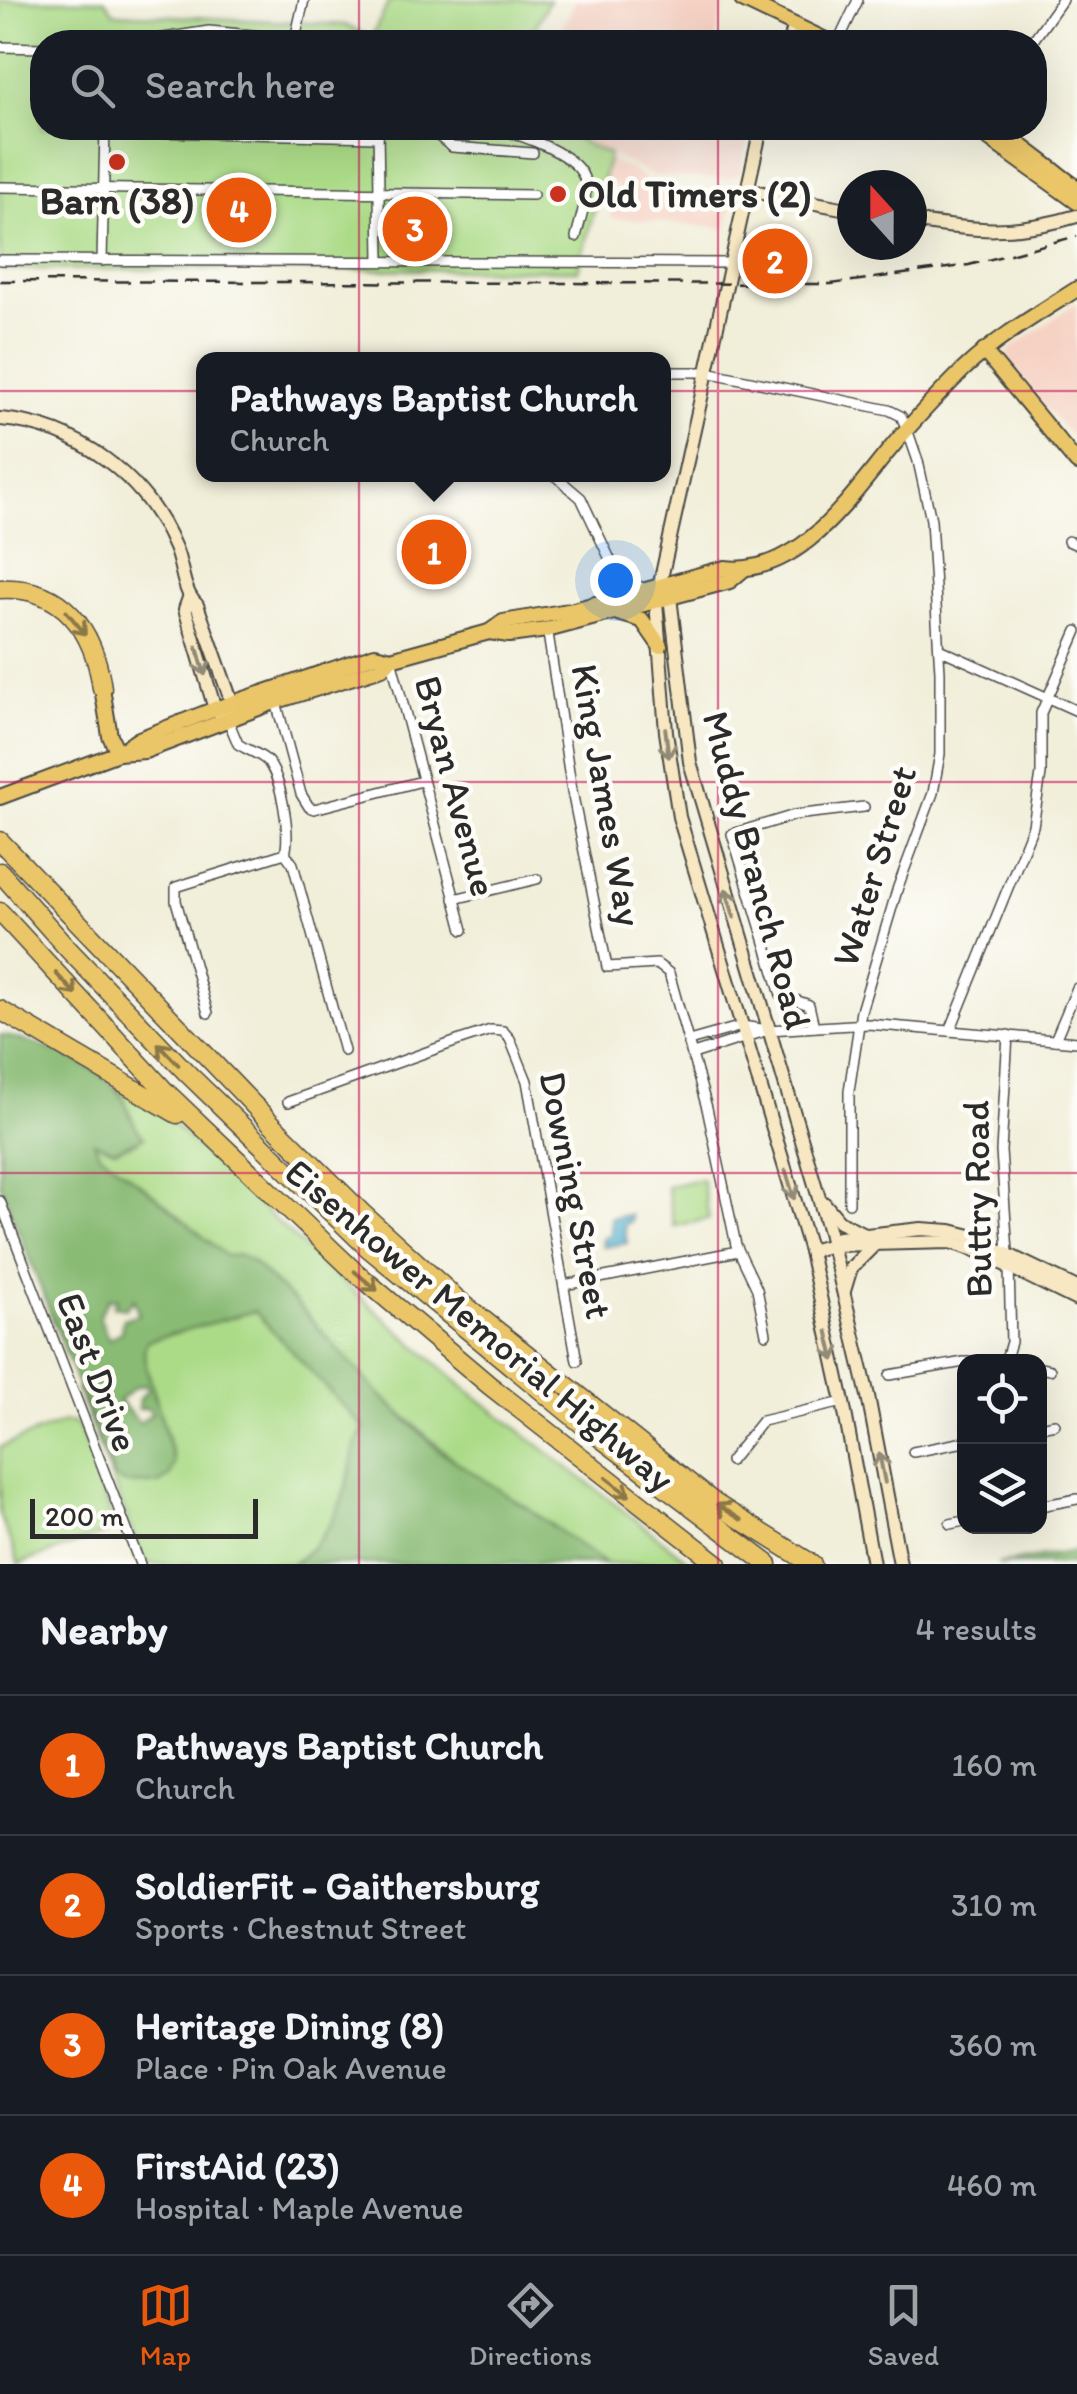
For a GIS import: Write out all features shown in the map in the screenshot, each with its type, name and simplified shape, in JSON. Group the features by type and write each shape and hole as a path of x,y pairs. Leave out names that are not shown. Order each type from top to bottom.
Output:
{"highway":[{"path":"0,589 28,590 57,603 70,614 91,642 102,688"},
{"path":"0,841 270,1122 457,1299 716,1504 812,1564"},
{"path":"0,872 186,1073 367,1247 582,1424 768,1564"},
{"name":"Eisenhower Memorial Highway","path":"0,912 164,1091 353,1270 718,1564"},
{"path":"74,920 314,1195"},
{"path":"0,1010 160,1103 222,1146"}],"main road":[{"path":"742,0 805,30"},
{"path":"794,30 795,26"},
{"path":"662,595 757,140"},
{"path":"991,140 1076,201"},
{"path":"1014,140 1077,188"},
{"path":"747,190 837,207"},
{"path":"927,223 980,232 1023,229 1077,216"},
{"path":"118,754 144,752 228,720 273,695 375,655 391,659 490,632 509,635 546,622 662,595 725,568 742,570 789,553 819,531 907,429 984,351 1077,289"},
{"path":"984,351 1077,463"},
{"path":"0,419 66,436 112,464 140,490 166,527 177,552 190,598 197,605 232,703 228,720"},
{"path":"609,607 644,589 662,595"},
{"name":"Muddy Branch Road","path":"662,595 660,646 666,732 679,817 810,1251 844,1402 873,1564"},
{"name":"Muddy Branch Road","path":"662,595 690,762 832,1245 868,1396 900,1564"},
{"path":"190,598 185,610 215,709 228,720"},
{"path":"609,607 642,620 660,646"},
{"path":"102,688 110,736 118,754"},
{"path":"0,797 118,754 140,739 215,709 273,695"},
{"path":"819,1196 838,1221 873,1239"},
{"path":"810,1251 832,1245 840,1238 873,1239 921,1229 951,1231 1077,1300"},
{"path":"844,1293 851,1268 873,1239"},
{"path":"1009,1261 1077,1288"}],"street":[{"path":"299,30 304,0"},
{"path":"841,30 858,0"},
{"path":"1041,30 1062,0"},
{"path":"0,47 30,48"},
{"path":"102,261 105,140"},
{"path":"378,140 380,260"},
{"path":"443,140 452,147 533,153"},
{"path":"525,140 562,154 582,172 586,188 576,236"},
{"path":"0,187 532,195"},
{"path":"0,260 732,263"},
{"path":"671,372 708,372 889,410 901,416 907,429"},
{"name":"Water Street","path":"850,1203 849,1092 858,1025 880,942 938,778 940,649 931,520 907,429"},
{"path":"562,482 581,498 617,574 609,607"},
{"path":"617,574 644,589"},
{"name":"King James Way","path":"546,622 572,791 606,968 664,966 693,1054 738,1251 757,1289 766,1334"},
{"path":"950,1031 1033,826 1041,774 1041,713 1077,631"},
{"path":"940,649 1077,711"},
{"name":"Bryan Avenue","path":"391,659 463,930"},
{"path":"273,695 305,804 314,809 422,782"},
{"path":"228,720 238,744 264,758 272,769 289,835 286,853 293,864 344,1051"},
{"path":"814,1027 809,1005 781,995 732,834 795,816 864,806"},
{"path":"208,1013 176,901 176,887 286,853"},
{"path":"454,899 536,879"},
{"path":"1055,1040 1077,988"},
{"path":"689,1041 744,1032 858,1025 1077,1042"},
{"name":"Downing Street","path":"288,1102 462,1039 491,1030 502,1031 510,1039 527,1081 577,1361"},
{"path":"693,1054 744,1032"},
{"name":"Buttry Road","path":"1008,1035 1001,1152 1009,1261 1008,1354"},
{"name":"East Drive","path":"0,1201 140,1564"},
{"path":"564,1285 738,1251"},
{"path":"890,1375 957,1364"},
{"path":"730,1461 762,1421 844,1402"},
{"path":"1047,1426 1055,1424"},
{"path":"912,1452 957,1443"},
{"path":"1047,1505 1077,1499"},
{"path":"950,1524 957,1522"}],"shaded area":[{"path":"576,0 712,0 724,6 718,30 561,30"},
{"path":"581,140 748,140 740,173 727,179 654,176"},
{"path":"608,159 641,175 651,188 732,196 727,228 611,218 618,185 602,180"},
{"path":"1077,302 1077,442 1045,408 1006,355"}],"green space":[{"path":"0,0 105,0 114,13 345,25 355,30 30,30 30,140 578,140 609,155 578,270 0,269"},
{"path":"390,0 549,0 534,30 375,30"},
{"path":"0,1035 62,1054 106,1079 121,1095 144,1137 115,1150 94,1142 99,1153 226,1256 239,1255 251,1261 298,1305 380,1395 440,1451 605,1564 292,1564 321,1538 334,1517 364,1428 254,1311 147,1341 146,1365 174,1463 170,1476 159,1484 123,1483 114,1477 0,1183","holes":["108,1299 117,1299 113,1306 126,1308 133,1299 139,1314 123,1319 121,1332 108,1339 99,1316","146,1385 148,1390 139,1399 138,1409 148,1408 152,1413 140,1423 119,1401 134,1388"]},
{"path":"114,1086 167,1118 312,1255 467,1390 693,1564 605,1564 532,1511 467,1471 380,1395 298,1305 251,1261 226,1257 99,1153 94,1141 115,1150 137,1142 124,1099"},
{"path":"702,1179 709,1219 674,1226 667,1186"},
{"path":"255,1311 364,1428 340,1505 320,1538 291,1564 145,1564 77,1389 80,1388 114,1477 173,1456 146,1365 147,1340"},
{"path":"64,1422 74,1423 80,1429 114,1524 106,1533 19,1564 0,1515 0,1447"},
{"path":"1077,1551 1077,1564 997,1564"}],"water":[{"path":"630,1215 631,1221 624,1225 627,1243 603,1247 602,1239 611,1234 611,1218"}],"railway":[{"path":"0,281 831,284 969,265 1077,236"}],"place":[{"name":"Barn (38)","path":"117,162"},
{"name":"Old Timers (2)","path":"558,194"},
{"name":"FirstAid (23)","path":"239,210"},
{"name":"Heritage Dining (8)","path":"415,229"},
{"name":"SoldierFit - Gaithersburg","path":"775,261"},
{"name":"Pathways Baptist Church","path":"434,552"}]}
